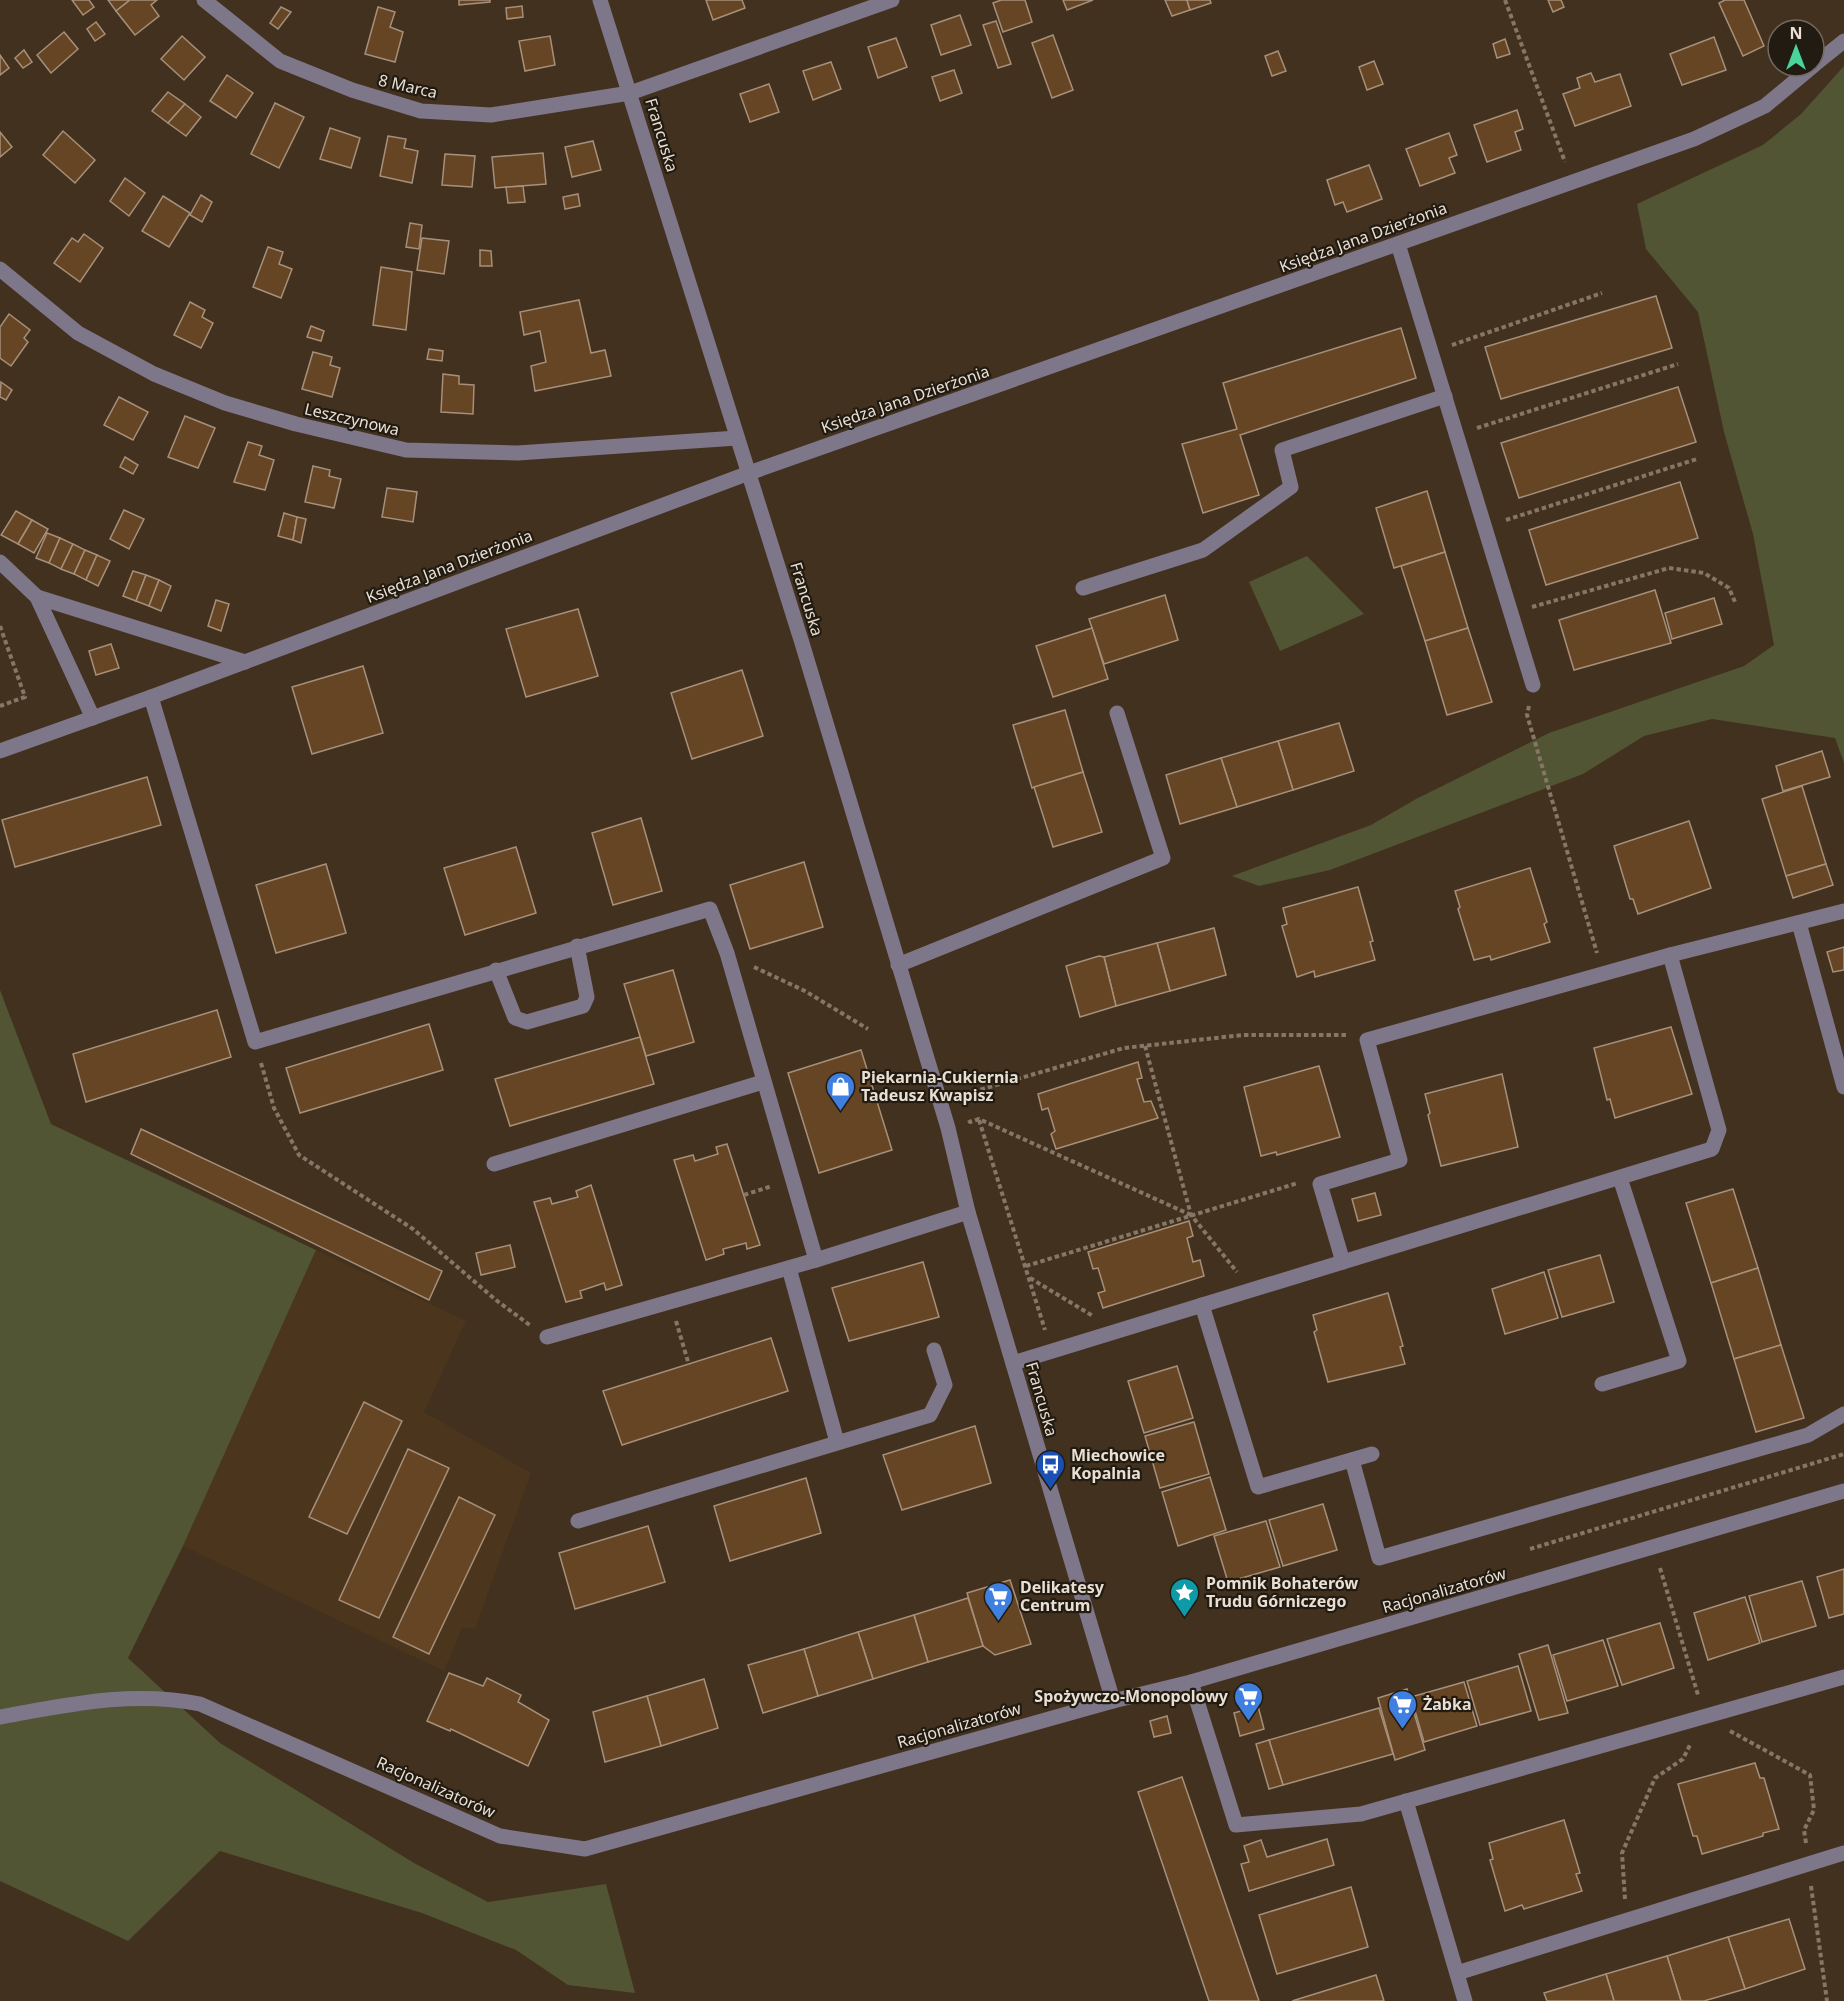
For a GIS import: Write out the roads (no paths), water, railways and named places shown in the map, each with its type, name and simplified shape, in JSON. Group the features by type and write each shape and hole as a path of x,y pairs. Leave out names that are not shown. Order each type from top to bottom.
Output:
{"street":[{"name":"8 Marca","path":"204,0 280,61 352,90 421,111 491,115 630,93 892,0"},
{"name":"Francuska","path":"600,0 749,473 948,1128 968,1212 1113,1701"},
{"name":"Księdza Jana Dzierżonia","path":"1826,56 1844,41"},
{"name":"Księdza Jana Dzierżonia","path":"0,751 151,697 749,473 1694,139 1765,105 1799,78"},
{"path":"1398,244 1533,685"},
{"name":"Leszczynowa","path":"0,269 78,333 154,374 235,406 296,424 406,450 518,453 737,438"},
{"path":"1083,588 1203,550 1291,487 1282,450 1445,396"},
{"path":"0,562 37,597 93,717"},
{"path":"37,597 245,662"},
{"path":"151,697 255,1042 496,969 710,909 727,953 816,1260"},
{"path":"898,965 1163,858 1117,713"},
{"path":"1343,1262 1320,1184 1400,1160 1367,1040 1603,973 1844,911"},
{"path":"1799,923 1844,1087"},
{"path":"496,969 514,1017 527,1022 583,1006 587,997 577,946"},
{"path":"1013,1363 1712,1149 1719,1130 1670,955"},
{"path":"494,1164 763,1082"},
{"path":"1602,1384 1679,1361 1620,1178"},
{"path":"547,1337 816,1260 968,1212"},
{"path":"789,1268 837,1442"},
{"path":"1202,1305 1258,1487 1372,1454"},
{"path":"578,1521 930,1415 945,1385 934,1350"},
{"path":"1352,1460 1379,1558 1808,1435 1844,1414"},
{"name":"Racjonalizatorów","path":"0,1717 109,1698 172,1698 200,1704 500,1836 585,1849 1113,1701 1191,1682 1844,1491"},
{"path":"1191,1682 1236,1825 1361,1814 1844,1677"},
{"path":"1406,1801 1465,2001"},
{"path":"1457,1973 1844,1853"}],"place":[{"name":"Piekarnia-Cukiernia Tadeusz Kwapisz","path":"840,1112"},
{"name":"Miechowice Kopalnia","path":"1050,1490"},
{"name":"Pomnik Bohaterów Trudu Górniczego","path":"1185,1618"},
{"name":"Delikatesy Centrum","path":"999,1622"},
{"name":"Spożywczo-Monopolowy","path":"1249,1722"},
{"name":"Żabka","path":"1402,1730"}]}
